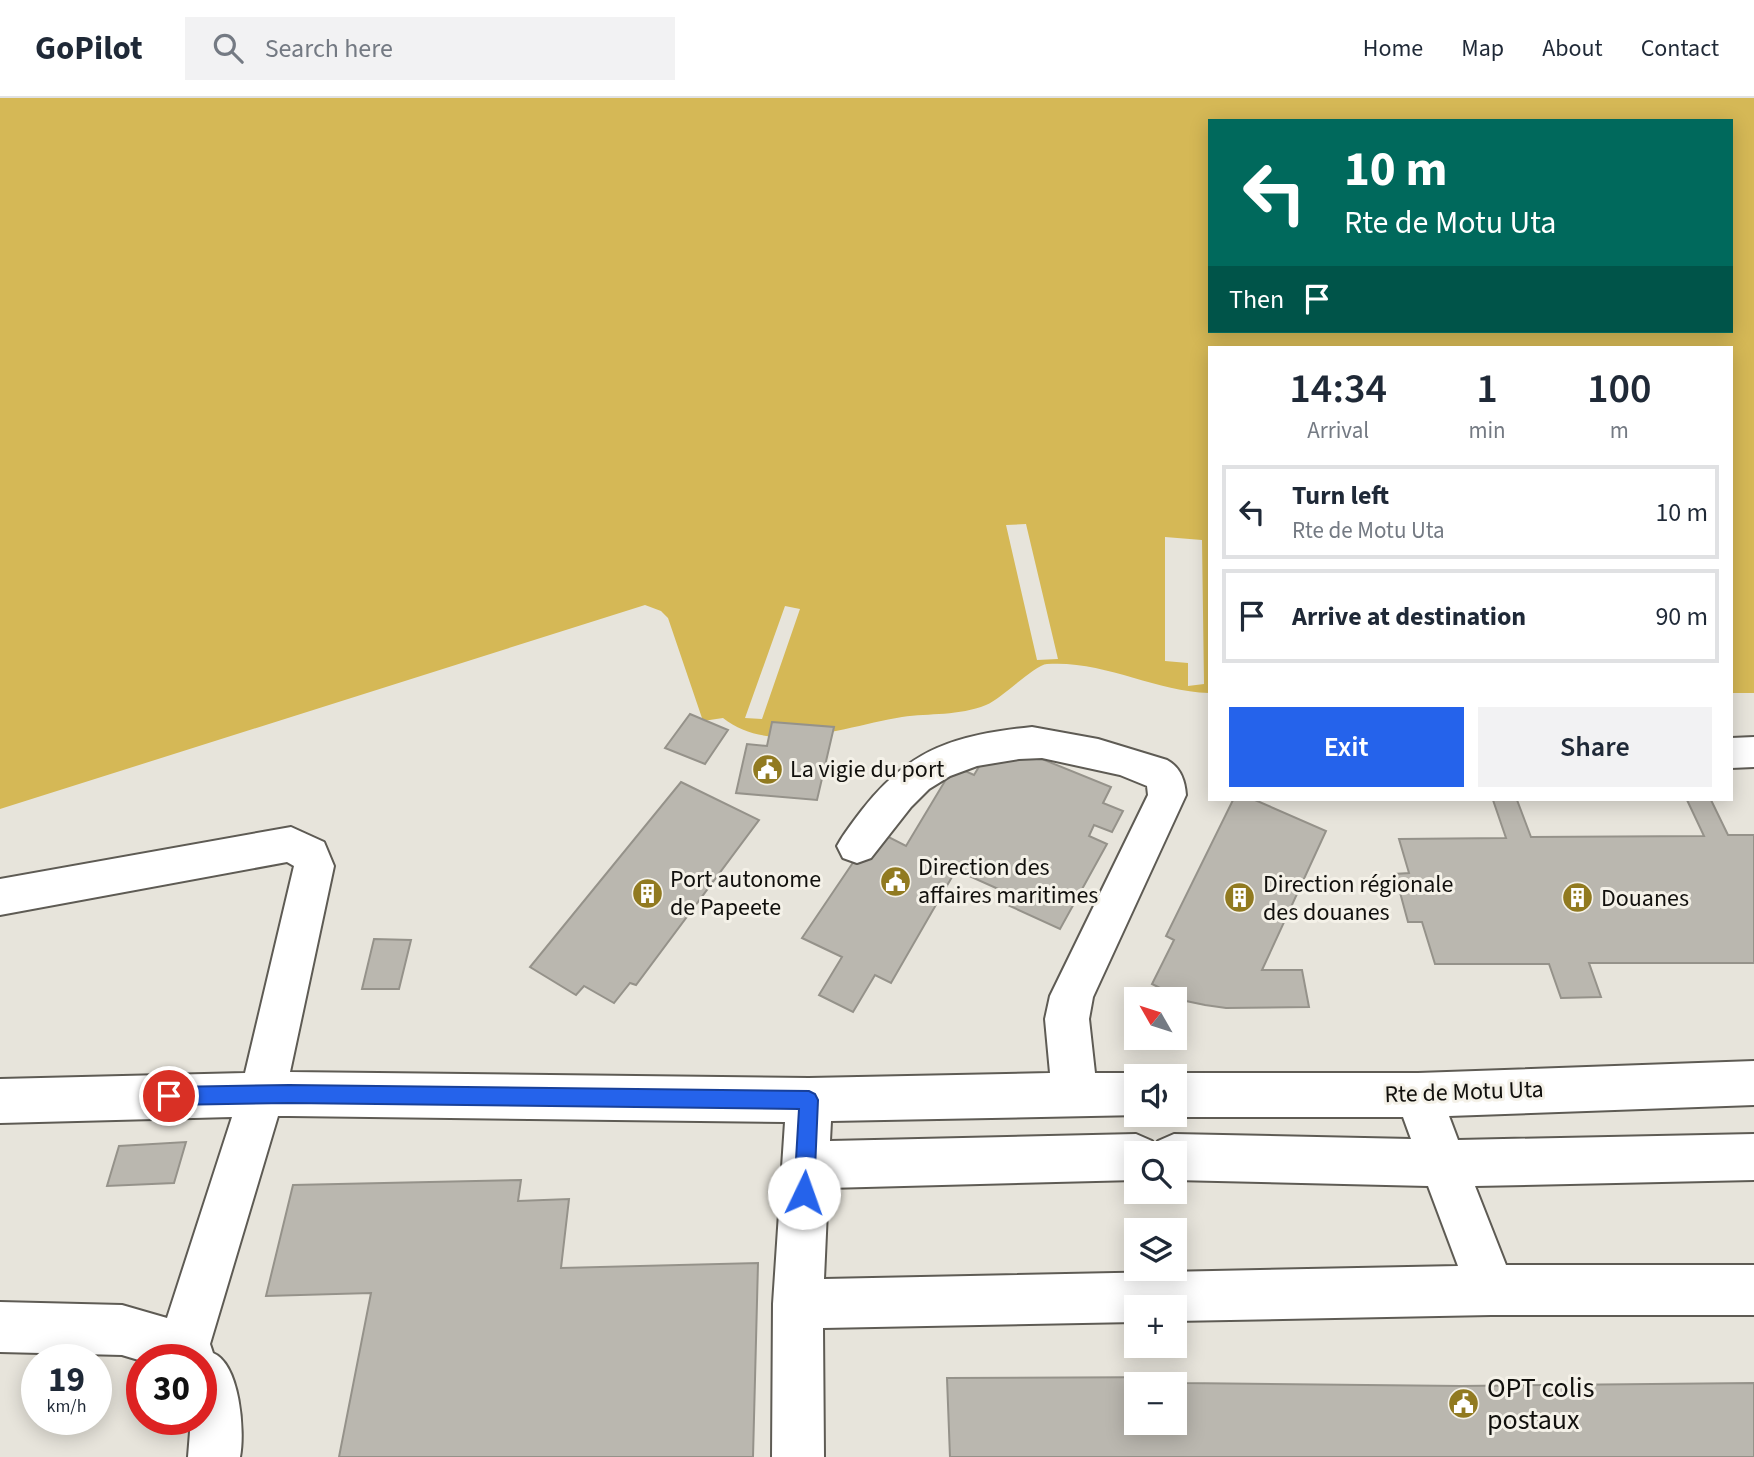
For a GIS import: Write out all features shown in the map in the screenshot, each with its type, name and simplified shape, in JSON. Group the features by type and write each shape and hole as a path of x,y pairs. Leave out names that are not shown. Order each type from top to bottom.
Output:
{"street":[{"path":"857,846 907,786 924,771 956,757 1035,742 1139,765 1161,775 1166,784 1167,795 1072,996 1067,1019 1075,1095"},
{"path":"1733,752 1754,752"},
{"path":"0,897 291,844 310,855 314,866 262,1095 196,1344"},
{"name":"Rte de Motu Uta","path":"1187,1095 1418,1095 1754,1083"},
{"path":"0,1101 262,1095 809,1100 965,1095 1124,1095"},
{"path":"1418,1095 1491,1290"},
{"path":"798,1457 798,1304 809,1100"},
{"path":"805,1165 1124,1157"},
{"path":"1187,1157 1442,1163 1754,1157"},
{"path":"798,1304 1491,1290 1754,1290"},
{"path":"0,1327 122,1330 155,1344"},
{"path":"215,1457 219,1433 217,1423"}],"shaded area":[{"path":"0,98 1754,98 1754,693 1733,693 1733,346 1208,346 1208,693 1168,687 1088,667 1047,664 1034,670 993,701 976,709 902,717 810,736 764,736 743,730 723,718 703,721 668,618 661,611 645,605 0,809"}],"pier":[{"path":"1026,524 1058,659 1037,660 1006,525"},
{"path":"1165,537 1202,540 1204,684 1188,686 1188,663 1165,661"},
{"path":"785,606 800,609 762,719 745,718"}],"building":[{"path":"690,714 728,730 705,764 665,748"},
{"name":"Port autonome de Papeete","path":"772,722 834,727 817,800 736,793 747,744 767,746"},
{"name":"Direction des affaires maritimes","path":"995,740 1111,787 1103,803 1123,811 1112,832 1094,825 1089,836 1107,844 1060,929 999,901 1005,892 956,870 891,983 875,975 853,1012 819,995 842,957 802,938 875,830 906,846 954,766 974,775"},
{"name":"Port autonome de Papeete","path":"681,782 759,820 636,985 630,983 614,1003 584,986 576,995 530,967"},
{"name":"Direction régionale des douanes","path":"1233,801 1257,801 1326,831 1262,970 1302,970 1309,1007 1226,1008 1187,1001 1187,987 1158,987 1152,984 1174,940 1166,936"},
{"name":"Douanes","path":"1493,801 1517,801 1531,837 1704,836 1687,801 1711,801 1728,835 1754,835 1754,963 1589,963 1601,997 1561,998 1549,964 1435,964 1422,922 1408,922 1395,874 1409,873 1399,839 1506,838"},
{"path":"374,939 411,940 399,989 362,989"},
{"path":"186,1142 174,1183 107,1186 119,1146"},
{"path":"521,1180 518,1201 569,1199 561,1268 758,1263 753,1457 339,1457 371,1293 266,1296 293,1185"},
{"name":"OPT colis postaux","path":"1124,1377 1124,1435 1187,1435 1187,1383 1461,1386 1754,1383 1754,1457 950,1457 947,1378"}],"place":[{"name":"La vigie du port","path":"767,769"},
{"name":"Direction des affaires maritimes","path":"895,881"},
{"name":"Port autonome de Papeete","path":"647,893"},
{"name":"Direction régionale des douanes","path":"1240,898"},
{"name":"Douanes","path":"1578,898"},
{"name":"OPT colis postaux","path":"1464,1404"}],"route":[{"path":"169,1096 289,1094 809,1100 804,1193"}]}
